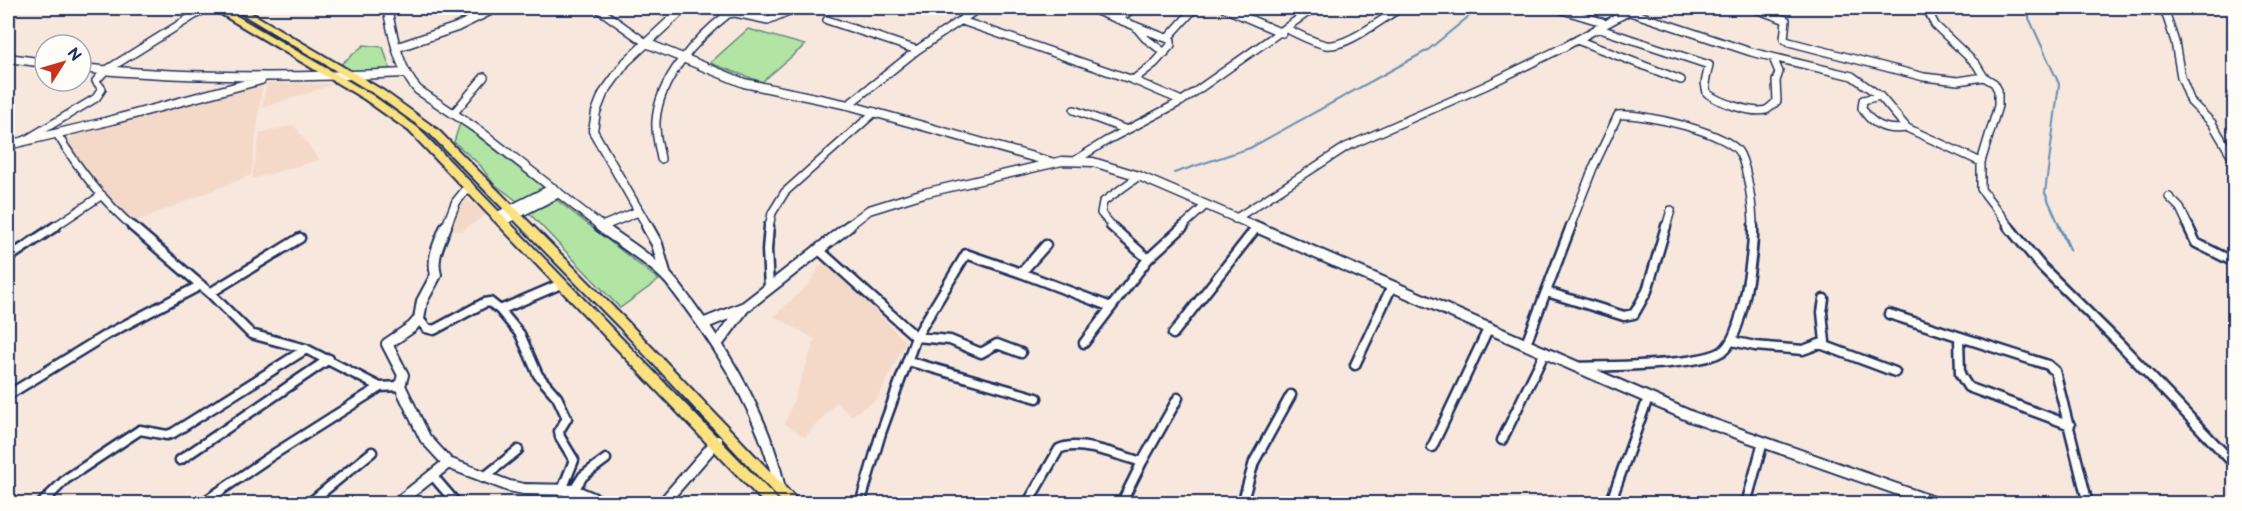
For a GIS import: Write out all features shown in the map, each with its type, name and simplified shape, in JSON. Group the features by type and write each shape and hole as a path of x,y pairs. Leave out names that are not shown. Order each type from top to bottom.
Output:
{"highway":[{"path":"218,8 336,77 398,117 432,147 469,186 506,216 616,317 778,497"},
{"path":"237,8 352,76 434,132 561,284 717,441 778,497 794,504"}],"street":[{"path":"23,142 96,98 102,89 96,81 105,71 206,8"},
{"path":"387,8 405,73 410,81 425,95 470,124 666,276 718,344 745,393 776,470 778,497"},
{"path":"398,47 458,27 496,8"},
{"path":"597,8 645,43 744,83 848,105 1053,163"},
{"path":"666,276 657,244 593,131 593,117 596,106 610,85 645,43 684,8"},
{"path":"848,105 917,50 978,8"},
{"path":"1089,8 1168,38 1172,42 1165,53 1133,80"},
{"path":"1117,19 1135,8"},
{"path":"1168,38 1195,8"},
{"path":"1224,8 1328,45 1338,45 1401,8"},
{"path":"1076,160 1127,130 1182,102 1314,8"},
{"path":"1556,8 1602,22 1601,27"},
{"path":"1753,8 1786,20 1784,39 1790,42 1942,80 1984,78"},
{"path":"1935,8 1928,11 1935,26 1976,64 1984,78 1996,86 1998,106 1980,162 1983,194 2042,267 2234,462"},
{"path":"2164,8 2180,63 2181,77 2192,102 2212,123 2235,160"},
{"path":"1235,219 1346,147 1485,86 1633,10 1773,58 1837,71 1863,83 1880,96 1907,128 1980,162"},
{"path":"661,159 656,121 657,109 682,58 728,14 735,13 768,20 789,11"},
{"path":"827,20 917,50"},
{"path":"962,21 1133,80 1182,102"},
{"path":"1134,25 1145,38 1165,53"},
{"path":"1601,27 1709,65 1705,87 1708,94 1720,101 1756,110 1766,110 1777,101 1776,81 1779,72 1773,58"},
{"path":"1577,40 1681,80"},
{"path":"8,58 33,61"},
{"path":"93,70 175,76 336,77 405,73"},
{"path":"8,146 272,76"},
{"path":"453,114 484,78"},
{"path":"1880,96 1863,100 1862,108 1871,121 1893,130 1907,128"},
{"path":"1074,110 1127,130"},
{"path":"769,288 768,225 773,206 785,192 875,112"},
{"path":"1526,344 1593,168 1618,115 1625,113 1655,118 1728,142 1740,152 1754,221 1744,297 1732,341 1723,351 1697,357 1643,364 1578,367"},
{"path":"57,134 76,164 119,214 210,293 251,334 306,349 380,387"},
{"path":"1018,153 1023,170"},
{"path":"718,344 745,307 869,210 906,198 1053,163 1076,160 1102,164 1138,176 1692,417 1939,504"},
{"path":"1138,176 1108,197 1103,202 1101,213 1106,221 1148,259"},
{"path":"469,186 456,202 433,259 436,275 422,301 419,319 412,327 387,344 403,375 400,386 425,438 448,463 483,478 524,489 574,490 607,504"},
{"path":"506,216 556,190"},
{"path":"8,258 102,195"},
{"path":"2169,197 2180,208 2196,243 2214,254 2235,262"},
{"path":"1084,343 1148,259 1206,205"},
{"path":"1547,292 1624,316 1634,314 1647,291 1671,210"},
{"path":"603,226 637,212"},
{"path":"1173,334 1256,228"},
{"path":"210,293 300,238"},
{"path":"1021,273 1046,245"},
{"path":"818,249 916,337 928,336 957,341 981,353 997,344 1021,353"},
{"path":"860,504 880,433 916,337 966,254 1111,307"},
{"path":"500,310 561,284"},
{"path":"8,395 106,335 201,285"},
{"path":"1355,365 1392,286"},
{"path":"1732,341 1755,346 1803,350 1825,342 1822,312 1824,299"},
{"path":"419,319 426,328 432,330 445,326 484,303 490,302 500,310 520,334 538,375 557,397 567,418 559,432 574,460 562,490"},
{"path":"703,324 745,307"},
{"path":"1889,314 2048,365 2055,371 2088,504"},
{"path":"1432,447 1489,327"},
{"path":"1959,338 1960,375 1968,387 2070,425"},
{"path":"1820,344 1895,372"},
{"path":"41,504 66,479 140,430 167,435 173,433 306,349"},
{"path":"1502,440 1545,352"},
{"path":"180,460 329,359"},
{"path":"908,362 1037,398"},
{"path":"201,504 274,454 380,387 400,386"},
{"path":"1242,504 1254,462 1291,395"},
{"path":"1120,504 1178,398"},
{"path":"1610,504 1648,398"},
{"path":"662,504 717,441"},
{"path":"1746,504 1763,442"},
{"path":"1027,504 1059,449 1065,445 1095,449 1142,462"},
{"path":"483,478 518,450"},
{"path":"308,504 372,452"},
{"path":"560,504 584,476 606,459"},
{"path":"396,504 448,463"},
{"path":"433,476 457,504"}],"shaded area":[{"path":"263,81 251,175 132,223 88,175 66,141 86,129"},
{"path":"267,83 335,84 262,108"},
{"path":"294,125 319,160 252,179 260,133"},
{"path":"464,197 487,214 462,231 448,230 459,200"},
{"path":"825,258 906,342 877,399 851,416 837,402 805,437 785,424 815,339 774,316 809,284"}],"green space":[{"path":"748,29 805,45 762,82 710,63"},
{"path":"364,45 383,47 390,69 352,72 340,65"},
{"path":"460,123 545,188 517,201 493,183 480,165 454,142"},
{"path":"557,200 659,280 620,308 529,213"}],"waterway":[{"path":"1174,173 1250,148 1428,50 1479,8"},
{"path":"2028,8 2029,18 2059,84 2045,193 2060,227"},
{"path":"2059,226 2070,250"}]}
